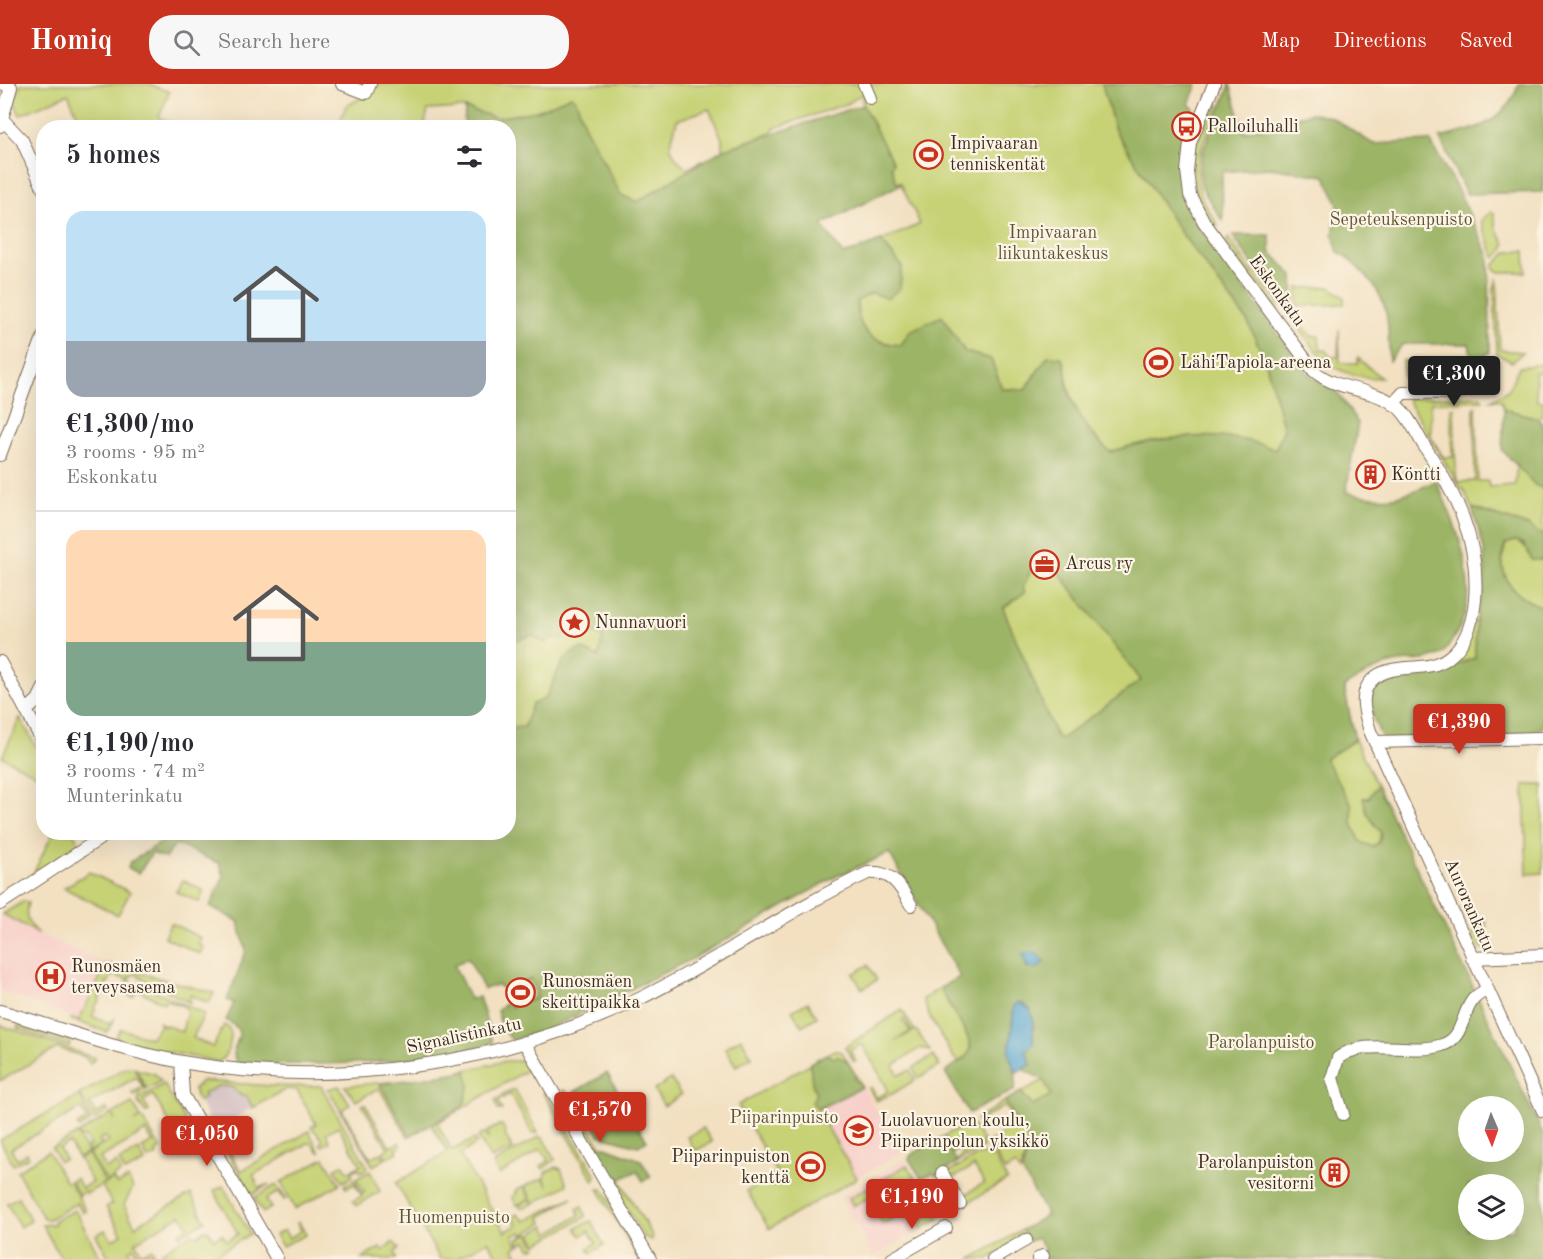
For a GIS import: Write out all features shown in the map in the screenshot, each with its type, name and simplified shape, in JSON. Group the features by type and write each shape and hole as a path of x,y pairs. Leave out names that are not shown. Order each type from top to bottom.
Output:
{"street":[{"path":"342,84 368,88"},
{"path":"864,84 870,98"},
{"name":"Eskonkatu","path":"1214,84 1188,154 1187,180 1198,213 1314,371 1339,386 1372,393 1393,404"},
{"path":"7,86 2,123 22,140 36,172"},
{"path":"0,455 36,357"},
{"path":"1393,404 1403,393 1466,390 1486,384 1492,377"},
{"name":"Aurorankatu","path":"1393,404 1405,416 1442,472 1462,511 1474,553 1474,605 1470,627 1455,651 1433,666 1390,671 1374,678 1364,693 1364,712 1375,742 1486,990 1543,1111"},
{"path":"0,662 36,729"},
{"path":"26,711 36,702"},
{"path":"1375,742 1543,738"},
{"path":"0,904 95,840"},
{"name":"Signalistinkatu","path":"4,1011 103,1043 182,1062 254,1071 345,1071 445,1063 562,1031 638,999 868,873 886,874 894,879 911,905"},
{"path":"1472,958 1543,956"},
{"path":"1343,1114 1332,1078 1338,1058 1360,1048 1424,1049 1444,1045 1456,1036 1472,1000 1486,990"},
{"path":"524,1042 650,1259"},
{"path":"182,1062 182,1088 185,1099 277,1259"},
{"path":"942,1173 960,1204"},
{"path":"892,1259 946,1228"},
{"path":"993,1259 1026,1240"}],"shaded area":[{"name":"Runosmäen terveysasema","path":"3,914 39,934 107,964 79,1020 0,990 0,916"},
{"path":"205,1080 272,1086 271,1097 215,1129 194,1093 195,1084"},
{"name":"Luolavuoren koulu, Piiparinpolun yksikkö","path":"861,1084 901,1153 857,1178 817,1110"},
{"path":"904,1159 939,1219 874,1256 840,1196"}],"green space":[{"path":"21,84 149,84 169,92 159,117 165,120 80,120 68,94 20,115 14,101"},
{"name":"Impivaaran liikuntakeskus","path":"370,84 1102,84 1115,130 1179,230 1248,322 1266,363 1284,429 1275,450 1236,439 1193,437 1149,442 1110,452 1100,443 1078,413 1069,390 1065,364 1048,356 1025,390 1002,389 991,359 965,352 942,316 910,331 901,345 882,342 868,334 860,321 857,301 872,293 900,288 902,266 881,241 920,224 900,182 896,183 890,165 893,163 863,105 861,94 849,103 774,128 771,133 722,150 722,139 709,109 677,120 670,146 676,158 687,169 703,160 516,368 516,153 636,205 658,188 637,202 621,195 585,127 576,100 571,96 537,111 496,118 465,108 428,110 426,120 340,120 346,106 365,96"},
{"name":"Parolanpuisto","path":"1102,84 1197,84 1189,104 1194,109 1181,133 1184,135 1181,177 1193,218 1300,364 1312,377 1337,392 1358,423 1346,492 1372,497 1392,497 1412,492 1436,481 1452,517 1464,557 1468,598 1464,617 1456,634 1445,651 1437,656 1425,660 1387,665 1344,687 1355,740 1325,759 1352,805 1352,824 1361,842 1373,847 1379,842 1381,833 1367,813 1363,798 1369,798 1377,785 1543,1134 1543,1259 1043,1259 1037,1256 1045,1250 1038,1238 1029,1241 1022,1230 1047,1215 1022,1171 1029,1142 1005,1101 1021,1092 1033,1106 1051,1095 1044,1080 1022,1069 1031,1065 1026,1050 1033,1044 1031,1016 1022,1003 1014,1007 1009,1055 1016,1072 1015,1090 969,1113 945,1072 966,1057 971,1049 967,1035 942,992 943,986 960,977 889,853 835,877 694,958 546,1030 512,1040 502,1029 497,1011 508,1001 511,1007 538,998 532,979 503,989 497,985 484,989 468,958 454,965 470,999 479,997 493,1043 461,1051 398,1060 334,1064 237,1064 234,1050 239,1035 238,1030 226,1020 234,1003 227,1000 246,951 238,921 210,907 224,876 219,863 176,844 165,858 152,853 139,873 128,868 130,862 165,840 516,840 516,728 524,727 532,704 545,698 568,656 582,649 598,657 603,637 592,633 574,638 566,631 563,639 552,638 545,643 532,635 516,641 516,120 464,120 465,108 496,118 537,111 571,96 576,100 585,127 621,195 637,202 722,150 863,105 893,163 891,165 896,182 901,184 822,225 843,255 881,241 902,266 900,288 887,299 872,293 857,301 863,328 868,334 882,342 901,345 910,331 942,316 965,352 991,359 1002,389 1025,390 1048,356 1061,357 1069,394 1078,413 1089,430 1110,452 1149,442 1193,437 1236,439 1275,450 1284,429 1266,363 1248,322 1179,230 1115,130","holes":["1047,557 1141,680 1061,739 1056,736 1003,608 1025,592 1023,587 1032,568"]},
{"name":"Sepeteuksenpuisto","path":"1230,84 1244,132 1310,113 1331,117 1373,144 1430,141 1460,194 1489,256 1490,352 1473,363 1469,344 1403,344 1389,361 1388,322 1383,301 1370,281 1350,260 1338,252 1333,235 1338,204 1325,176 1269,168 1222,172 1223,222 1204,191 1200,173 1201,160 1209,134"},
{"path":"1519,84 1543,84 1543,192 1466,194 1440,138 1487,123 1505,108"},
{"path":"1215,103 1219,105 1200,152 1198,176 1203,201 1218,226 1209,221 1203,213 1198,203 1193,178 1195,146"},
{"path":"1491,212 1494,213 1496,228 1505,244 1503,250 1495,258 1481,220"},
{"path":"1232,235 1270,235 1270,251 1293,276 1294,306 1282,305"},
{"path":"1228,238 1279,309 1274,309 1226,243"},
{"path":"1525,251 1526,272 1499,272 1494,269 1494,265 1508,252"},
{"path":"1497,278 1500,350 1523,352 1512,362 1497,354 1494,289"},
{"path":"1330,287 1344,297 1344,304 1298,306 1298,288"},
{"path":"1299,315 1301,323 1312,336 1319,336 1320,350 1325,350 1331,357 1338,357 1339,329 1340,363 1358,363 1358,358 1381,378 1350,374 1328,362 1310,343 1292,318"},
{"path":"1403,361 1409,361 1409,365 1458,364 1458,369 1468,369 1458,377 1404,378"},
{"path":"1543,364 1543,373 1535,372 1537,401 1543,401 1543,414 1538,418 1504,409 1501,400 1491,400 1508,390 1519,367"},
{"path":"1481,396 1483,400 1431,402 1431,437 1443,457 1453,457 1451,408 1454,408 1458,482 1475,481 1474,407 1476,407 1478,481 1488,481 1489,487 1515,485 1517,463 1535,485 1543,489 1543,536 1528,526 1472,508 1463,489 1461,489 1408,401 1408,398"},
{"path":"1504,409 1538,418 1543,424 1543,489 1535,485 1502,450"},
{"path":"1472,508 1528,526 1543,536 1543,560 1532,560 1523,543 1515,541 1505,544 1503,566 1509,584 1516,592 1523,598 1543,607 1543,727 1528,734 1383,740 1370,703 1372,693 1378,685 1400,677 1439,670 1475,658 1476,619 1485,581 1484,549"},
{"path":"1515,541 1543,560 1543,607 1523,597 1510,584 1505,575 1503,555 1506,544"},
{"path":"1047,557 1141,680 1061,739 1056,736 1003,608 1025,592 1023,587 1032,568"},
{"path":"594,613 614,644 527,734 516,735 516,636"},
{"path":"1476,619 1475,658 1434,671 1444,667"},
{"path":"20,718 36,747 36,774 2,757"},
{"path":"1355,740 1377,785 1369,798 1364,798 1367,813 1381,833 1379,842 1373,847 1361,842 1325,759"},
{"path":"1524,785 1543,785 1543,873 1527,874"},
{"path":"50,840 78,840 77,847 33,874"},
{"path":"89,872 130,892 118,915 64,888"},
{"path":"183,880 204,891 199,902 176,892"},
{"path":"24,901 28,903 26,912 28,920 39,934 3,914"},
{"path":"1486,920 1487,949 1484,949 1478,946 1471,934 1480,929"},
{"path":"171,923 201,938 198,944 203,947 200,954 164,937"},
{"path":"107,964 214,993 209,1003 190,995 190,1003 169,992 172,987 169,985 168,991 158,986 163,987 165,983 159,981 156,986 135,974 129,977 132,982 126,994 123,992 129,980 112,975 108,983 106,982 105,990 102,989 100,1001 94,1007 96,1008 92,1016 110,1024 115,1018 107,1032 70,1019 79,1020"},
{"path":"868,965 877,980 862,989 853,974"},
{"name":"Runosmäen skeittipaikka","path":"530,980 535,998 512,1005 506,988"},
{"path":"136,983 167,996 164,1003 140,991 136,992 133,997 129,996"},
{"path":"943,986 947,1003 964,1028 970,1045 969,1053 959,1062 954,1058 929,1016 923,999"},
{"path":"170,998 204,1014 193,1038 213,1047 224,1025 229,1028 231,1037 229,1046 219,1062 119,1042 116,1036 121,1029 150,1038 159,1027 159,1022 164,1027 166,1025 182,1032 187,1011 184,1006 168,1001"},
{"path":"808,1002 817,1017 802,1026 792,1011"},
{"path":"902,1010 914,1029 911,1031 905,1019 902,1020 910,1031 895,1041 916,1030 930,1051 920,1048 893,1066 899,1075 910,1070 915,1080 876,1101 869,1088 871,1087 877,1098 887,1092 886,1086 862,1044 850,1050 856,1061 854,1062 845,1047"},
{"path":"0,1025 95,1058 90,1064 85,1057 57,1048 0,1081"},
{"path":"18,1025 71,1041 69,1046 17,1028"},
{"path":"741,1038 752,1057 736,1066 725,1048"},
{"name":"Piiparinpuisto","path":"834,1050 842,1052 861,1084 817,1110 857,1178 769,1229 747,1191 777,1173 738,1105"},
{"path":"826,1054 847,1061 856,1075 854,1078 862,1087 818,1109 812,1102 816,1094 812,1083 810,1063"},
{"path":"933,1056 940,1066 918,1078 913,1068"},
{"name":"Huomenpuisto","path":"506,1061 525,1061 529,1069 437,1123 452,1150 475,1139 477,1143 460,1155 505,1232 517,1225 513,1217 517,1214 525,1221 573,1197 540,1217 543,1223 523,1235 521,1232 513,1236 517,1244 520,1242 518,1239 529,1233 536,1247 531,1249 526,1241 514,1248 520,1259 499,1259 488,1241 456,1259 440,1259 396,1183 448,1152 431,1124 408,1137 379,1088 356,1101 345,1086 430,1078"},
{"path":"127,1067 134,1068 146,1090 134,1096 132,1093 143,1087 137,1077 90,1103 96,1114 106,1108 108,1111 95,1120 80,1094"},
{"path":"136,1069 155,1074 161,1081 147,1089"},
{"path":"466,1071 470,1085 463,1107 410,1136 380,1084"},
{"path":"607,1073 647,1141 638,1146 599,1135 574,1092"},
{"path":"671,1079 681,1095 664,1106 654,1090"},
{"path":"1044,1080 1051,1095 1033,1106 1021,1092"},
{"path":"202,1081 272,1086 321,1086 368,1168 360,1172 358,1168 351,1172 353,1176 343,1182 335,1169 343,1164 348,1172 361,1165 338,1126 326,1133 330,1142 322,1146 320,1143 323,1140 311,1127 316,1124 297,1090 286,1089 253,1108 246,1095 241,1096 232,1087 218,1086 203,1094 205,1098 198,1101 194,1089"},
{"path":"164,1084 192,1133 181,1142 153,1095 143,1101 149,1111 146,1113 138,1102 139,1098"},
{"path":"339,1086 350,1104 342,1110 370,1158 381,1153 385,1159 373,1166 328,1089"},
{"path":"515,1090 538,1133 532,1133 510,1094 498,1101 502,1110 498,1110 495,1100"},
{"path":"563,1090 566,1091 600,1145 594,1148"},
{"path":"545,1092 596,1175 594,1181 543,1093"},
{"path":"79,1095 91,1121 79,1128 77,1125 87,1119 81,1108 11,1149 17,1159 27,1153 29,1157 13,1165 0,1140"},
{"path":"1005,1101 1029,1142 1020,1172 1015,1165 1005,1171 988,1142 1013,1128 1012,1125 1015,1123 1005,1106 977,1122 976,1120"},
{"path":"132,1103 141,1117 134,1122 142,1118 161,1149 156,1152 157,1155 148,1159 142,1148 153,1142 146,1131 100,1158 106,1169 116,1163 121,1172 107,1182 89,1153 109,1141 104,1137 99,1140 102,1145 89,1152 86,1148 90,1146 85,1137 81,1138 78,1134 111,1114 115,1120 112,1114"},
{"path":"365,1104 390,1147 399,1142 401,1146 396,1149 398,1152 387,1158 383,1152 388,1148 362,1105"},
{"path":"970,1122 984,1142 981,1144 984,1147 958,1162 956,1160 963,1155 960,1150 953,1153 944,1136"},
{"path":"502,1125 513,1149 491,1159 478,1137 484,1133 488,1138 487,1132"},
{"path":"703,1128 712,1142 695,1151 687,1137"},
{"path":"309,1131 320,1153 310,1142 253,1175 259,1188 269,1184 252,1195 219,1138 221,1137 241,1171"},
{"path":"77,1134 88,1153 78,1158 69,1143 59,1149 65,1159 59,1161 52,1148"},
{"path":"539,1137 543,1138 555,1160 543,1169 541,1166 549,1161 541,1149 499,1175 494,1166 495,1162"},
{"path":"942,1137 957,1163 936,1176 933,1173 921,1178 909,1159 911,1155"},
{"path":"600,1145 641,1160 651,1177 643,1181 637,1171 613,1183 594,1148"},
{"path":"139,1150 145,1162 125,1172 119,1161"},
{"path":"48,1151 66,1183 69,1181 86,1211 83,1212 77,1203 49,1219 44,1219 17,1171"},
{"path":"88,1154 105,1183 86,1194 84,1191 79,1195 71,1181 76,1178 82,1188 92,1182 79,1159"},
{"path":"980,1154 987,1154 990,1158 994,1156 1007,1180 962,1206 958,1199 984,1183 974,1166 955,1177 947,1173"},
{"path":"324,1158 340,1184 295,1209 281,1182"},
{"path":"907,1165 939,1219 922,1229 919,1224 924,1221 915,1205 883,1224 868,1198 853,1206 849,1198"},
{"path":"556,1167 561,1169 567,1185 534,1203 525,1186 543,1178 548,1186 544,1177 545,1173"},
{"path":"370,1171 380,1191 356,1206 353,1201 362,1196 355,1184 346,1188 344,1185 354,1180 362,1193 365,1192 356,1179"},
{"path":"128,1178 133,1188 124,1205 135,1226 191,1194 205,1221 180,1236 179,1233 189,1227 181,1215 135,1242 142,1254 152,1248 154,1252 140,1259 133,1247 129,1250 132,1256 136,1254 139,1259 110,1259 96,1235 105,1230 112,1240 122,1234 106,1207 112,1204 102,1186 113,1179 117,1185"},
{"path":"940,1179 959,1204 952,1208 950,1205 941,1214 928,1191 929,1187"},
{"path":"620,1180 653,1237 652,1240 644,1237 613,1183"},
{"path":"276,1185 286,1199 284,1200 279,1192 266,1199 271,1208 263,1213 254,1198"},
{"path":"223,1186 250,1234 208,1259 199,1259 194,1251 190,1254 193,1259 156,1259 163,1255 161,1252 191,1234 198,1236 204,1230 209,1231 214,1239 222,1234 227,1241 238,1234 214,1191"},
{"path":"523,1187 533,1204 522,1208 519,1206 529,1199 517,1205 512,1197 517,1193 515,1191"},
{"path":"598,1189 603,1189 644,1259 639,1259"},
{"path":"18,1197 31,1221 20,1227 7,1203"},
{"path":"582,1206 586,1217 537,1244 531,1234 545,1226 549,1233 580,1215 577,1209"},
{"path":"75,1210 100,1257 104,1259 62,1259 42,1225 54,1224 53,1221"},
{"path":"591,1221 604,1245 591,1253 588,1248 596,1243 589,1231 581,1236 576,1228"},
{"path":"299,1222 306,1235 282,1246 275,1235 284,1230 289,1238 301,1231 297,1223"},
{"path":"1022,1230 1025,1235 989,1259 971,1259"},
{"path":"393,1242 399,1248 395,1252 396,1259 361,1259 380,1248 383,1251"}],"water":[{"path":"1034,952 1045,961 1037,969 1027,967 1022,954"},
{"path":"1018,1002 1030,1009 1033,1019 1033,1044 1026,1050 1031,1065 1016,1072 1009,1055 1014,1007"}],"place":[{"name":"Palloiluhalli","path":"1186,127"},
{"name":"Impivaaran tenniskentät","path":"929,154"},
{"name":"LähiTapiola-areena","path":"1159,363"},
{"name":"Köntti","path":"1370,475"},
{"name":"Arcus ry","path":"1044,564"},
{"name":"Nunnavuori","path":"574,623"},
{"name":"Runosmäen terveysasema","path":"50,977"},
{"name":"Runosmäen skeittipaikka","path":"521,992"},
{"name":"Luolavuoren koulu, Piiparinpolun yksikkö","path":"859,1131"},
{"name":"Piiparinpuiston kenttä","path":"811,1167"},
{"name":"Parolanpuiston vesitorni","path":"1335,1173"}]}
